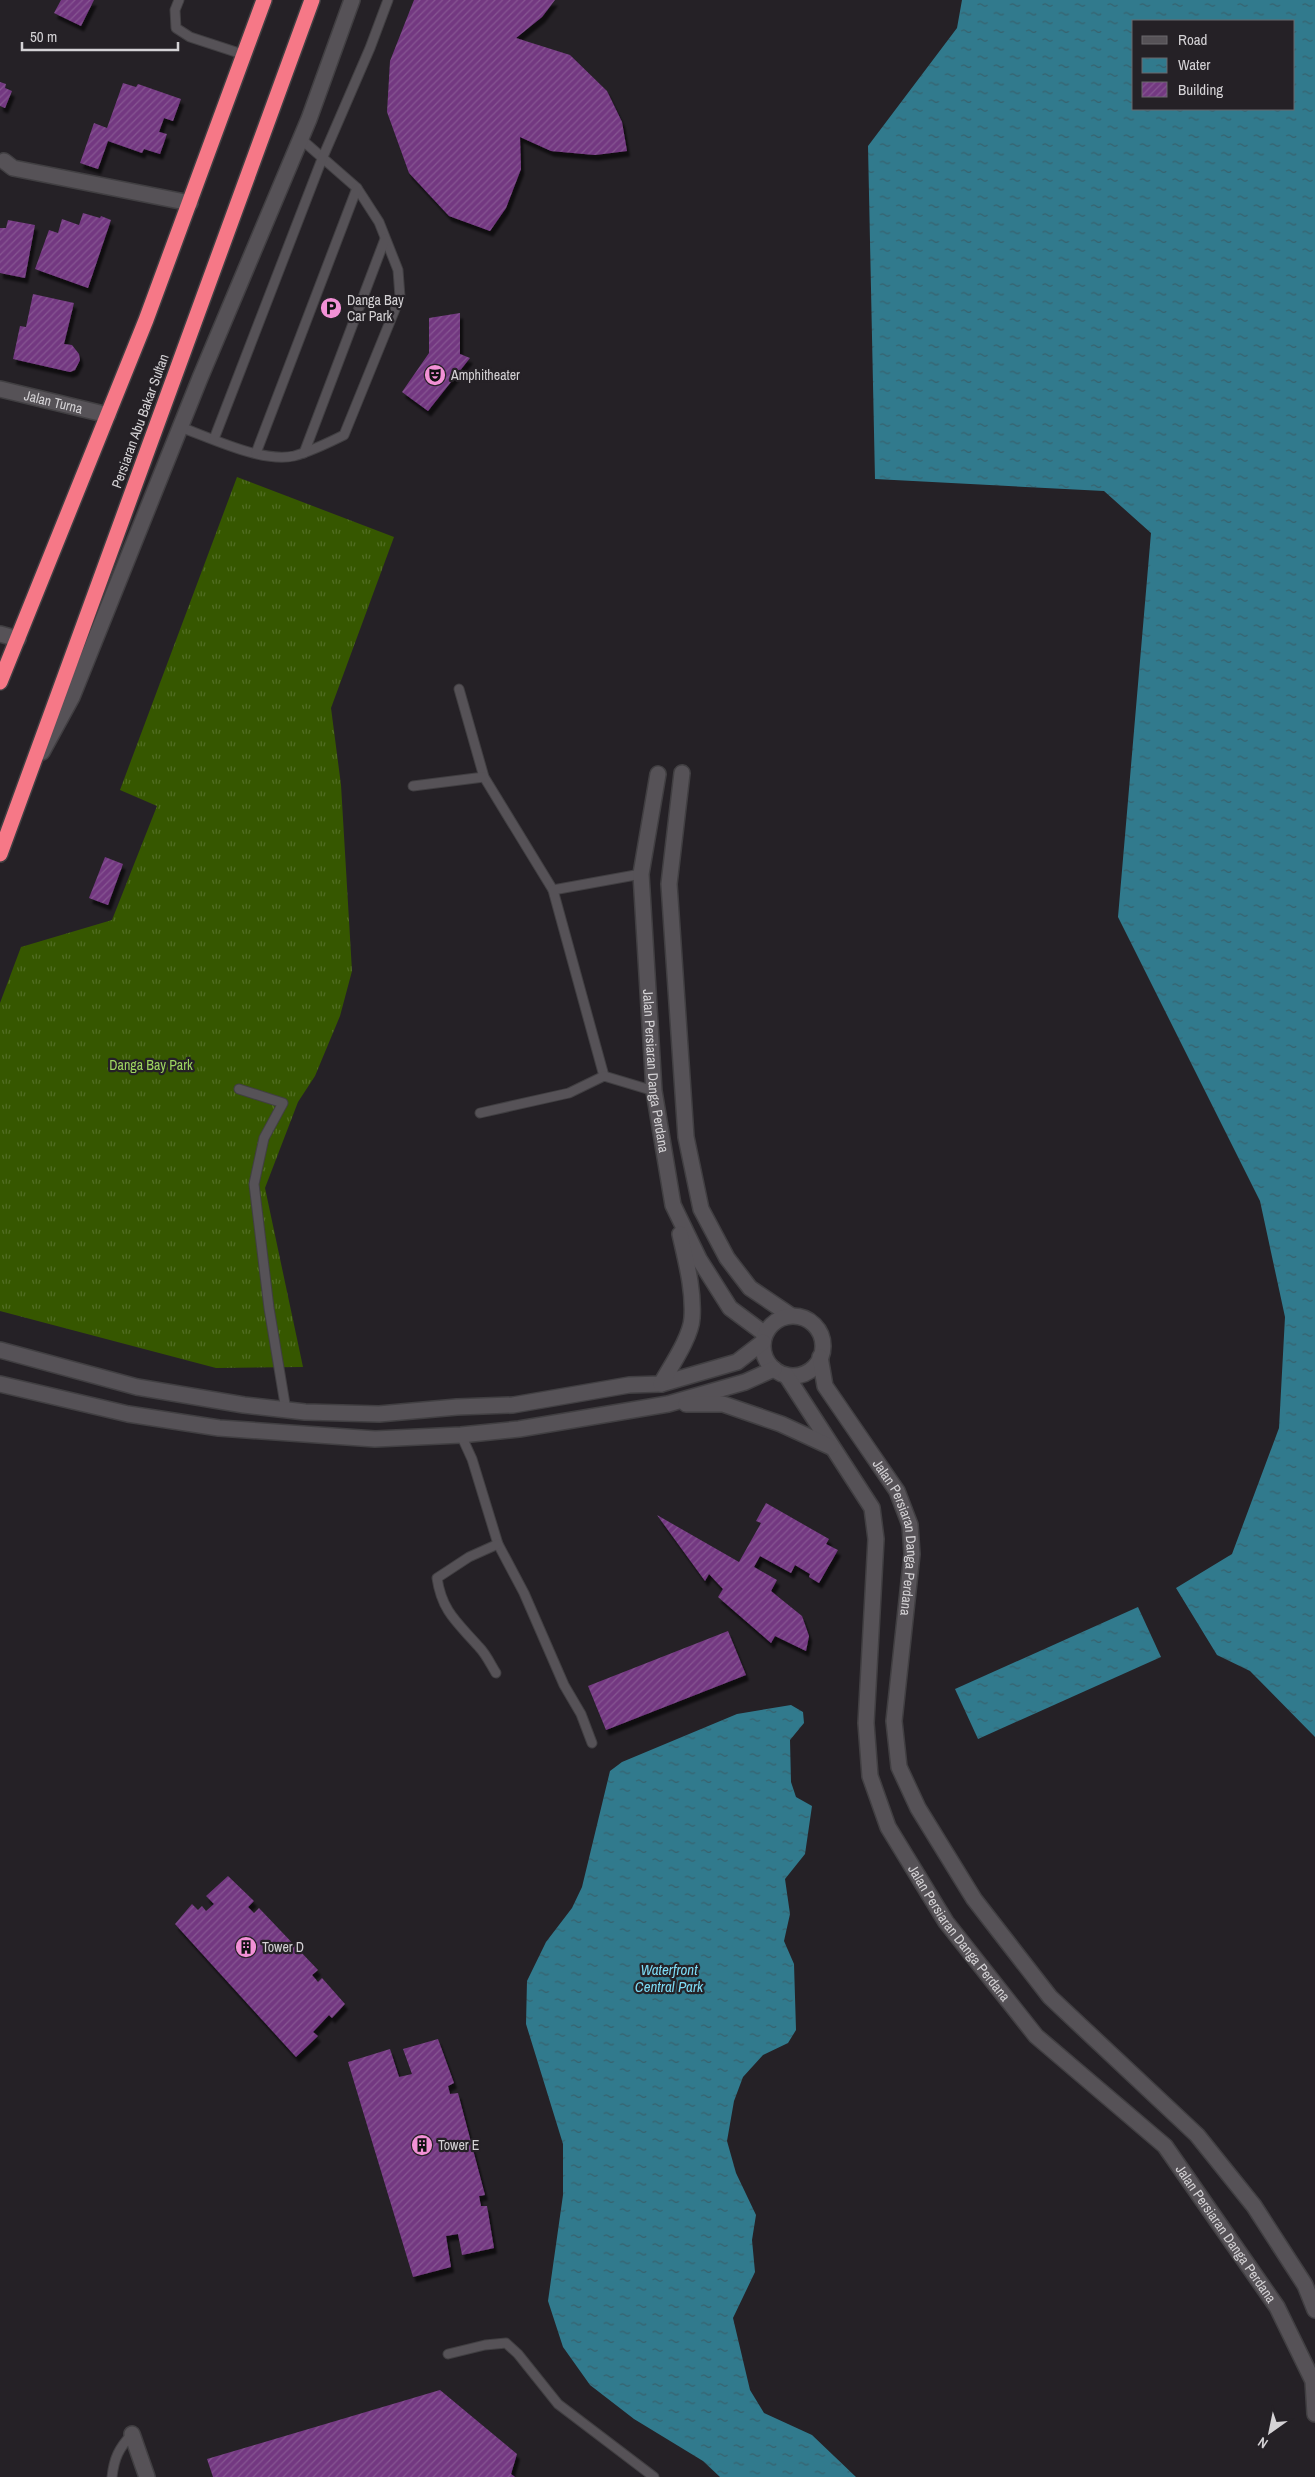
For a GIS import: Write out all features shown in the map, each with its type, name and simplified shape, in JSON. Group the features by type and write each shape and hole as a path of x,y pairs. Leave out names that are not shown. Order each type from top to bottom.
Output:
{"highway":[{"path":"0,682 108,415 190,203 264,0"},
{"name":"Persiaran Abu Bakar Sultan","path":"0,854 312,0"}],"street":[{"path":"27,779 72,698 180,427 301,139 352,0"},
{"path":"4,161 13,168 190,203"},
{"name":"Jalan Turna","path":"0,389 108,415"},
{"path":"0,634 18,639"},
{"name":"Jalan Persiaran Danga Perdana","path":"682,773 669,884 686,1137 701,1210 727,1258 750,1288 790,1315"},
{"name":"Jalan Persiaran Danga Perdana","path":"658,774 641,874 654,1091 673,1205 699,1259 730,1308 764,1338"},
{"path":"661,1384 684,1341 693,1319 689,1273 673,1205"},
{"path":"0,1350 137,1388 244,1406 286,1410 379,1414 457,1407 513,1405 629,1385 661,1384 737,1362 764,1338 775,1321 790,1315 800,1317 814,1326 822,1340 820,1357 816,1364 804,1373 780,1372 668,1404 519,1429 460,1435 375,1438 219,1428 128,1414 0,1384"},
{"path":"764,1338 765,1357 780,1372"},
{"name":"Jalan Persiaran Danga Perdana","path":"820,1357 826,1386 897,1491 910,1525 912,1554 894,1721 899,1767 918,1808 974,1899 1050,1997 1197,2135 1254,2206 1305,2285 1315,2310"},
{"name":"Jalan Persiaran Danga Perdana","path":"780,1372 856,1481 872,1508 876,1539 866,1723 870,1776 888,1827 946,1922 1036,2036 1165,2146 1277,2306 1313,2382 1315,2414"},
{"path":"668,1404 723,1404 781,1424 831,1447"},
{"path":"132,2434 147,2477"}],"lane":[{"path":"179,0 175,10 176,28 190,37 245,55"},
{"path":"214,439 322,159 370,48 388,0"},
{"path":"180,427 266,456 293,456 344,435 400,297 398,270 378,222 357,188 301,139"},
{"path":"256,453 357,188"},
{"path":"304,452 385,239"},
{"path":"459,690 484,777 553,890 604,1076"},
{"path":"413,786 484,777"},
{"path":"553,890 641,874"},
{"path":"480,1113 569,1094 604,1076 654,1091"},
{"path":"239,1089 283,1103 264,1138 254,1184 259,1236 286,1410"},
{"path":"460,1435 472,1459 498,1544 524,1594 564,1685 581,1714 592,1743"},
{"path":"496,1673 480,1648 452,1618 439,1596 437,1578 469,1557 498,1544"},
{"path":"448,2354 485,2345 506,2343 518,2354 558,2404 576,2420 654,2477"},
{"path":"112,2477 113,2462 119,2448 132,2434"}],"green space":[{"name":"Danga Bay Park","path":"237,477 394,537 331,708 341,785 352,971 340,1016 315,1076 298,1102 265,1188 303,1367 216,1368 0,1311 0,1003 21,947 112,920 157,806 120,790"}],"water":[{"path":"962,0 1315,0 1315,1737 1250,1671 1217,1655 1176,1588 1232,1554 1279,1428 1285,1317 1260,1201 1118,917 1151,533 1104,491 875,479 868,146 957,28"},
{"path":"1138,1607 1161,1657 978,1739 955,1689"},
{"name":"Waterfront Central Park","path":"791,1705 803,1712 804,1723 790,1740 791,1782 796,1797 812,1806 805,1854 785,1879 790,1914 784,1941 794,1964 796,2030 788,2043 763,2055 743,2077 734,2101 727,2141 736,2173 756,2215 752,2240 755,2272 733,2318 750,2390 764,2413 812,2435 856,2477 720,2477 703,2461 634,2419 590,2385 563,2347 548,2301 563,2195 563,2144 526,2024 527,1981 546,1942 572,1908 582,1887 610,1771 622,1762 737,1714"}],"building":[{"path":"61,0 94,0 81,26 54,13"},
{"path":"414,0 555,0 542,17 516,38 570,55 607,91 622,122 627,151 595,155 551,151 520,137 521,169 506,208 490,231 449,216 409,173 387,112 390,61"},
{"path":"0,82 6,84 5,88 12,91 5,108 0,106"},
{"path":"123,83 136,87 138,84 181,99 173,121 164,118 159,132 167,134 160,154 144,149 142,153 108,141 98,169 80,163 94,123 107,128"},
{"path":"83,213 111,220 88,288 35,269 49,230 58,233 62,219 79,225"},
{"path":"8,220 35,225 25,278 0,273 0,228 6,228"},
{"path":"33,294 74,303 64,344 72,345 79,354 80,360 75,370 70,372 13,359 20,326 26,327"},
{"name":"Amphitheater","path":"460,313 460,354 470,358 428,411 402,392 429,353 429,318"},
{"path":"105,857 123,864 108,905 89,898"},
{"path":"766,1503 829,1539 826,1544 838,1550 819,1583 809,1577 810,1574 795,1565 791,1573 760,1556 754,1567 777,1580 771,1591 802,1616 809,1636 806,1651 775,1636 771,1643 718,1597 723,1589 709,1574 705,1581 657,1515 739,1562 761,1523 756,1521"},
{"path":"728,1631 746,1675 606,1730 588,1686"},
{"name":"Tower D","path":"228,1876 254,1901 248,1907 254,1913 259,1908 318,1970 312,1975 318,1982 322,1978 345,2004 332,2018 329,2015 313,2032 318,2036 296,2057 175,1924 192,1904 198,1910 202,1906 206,1911 214,1904 206,1896"},
{"name":"Tower E","path":"438,2039 454,2083 448,2086 450,2094 458,2093 485,2195 479,2196 481,2206 487,2206 494,2248 462,2255 458,2234 446,2236 451,2267 413,2277 348,2062 390,2049 399,2077 412,2074 403,2049"},
{"path":"440,2390 517,2454 511,2474 515,2477 213,2477 207,2459"}],"place":[{"name":"Danga Bay Car Park","path":"331,308"},
{"name":"Amphitheater","path":"435,375"},
{"name":"Tower D","path":"246,1947"},
{"name":"Tower E","path":"422,2145"}]}
